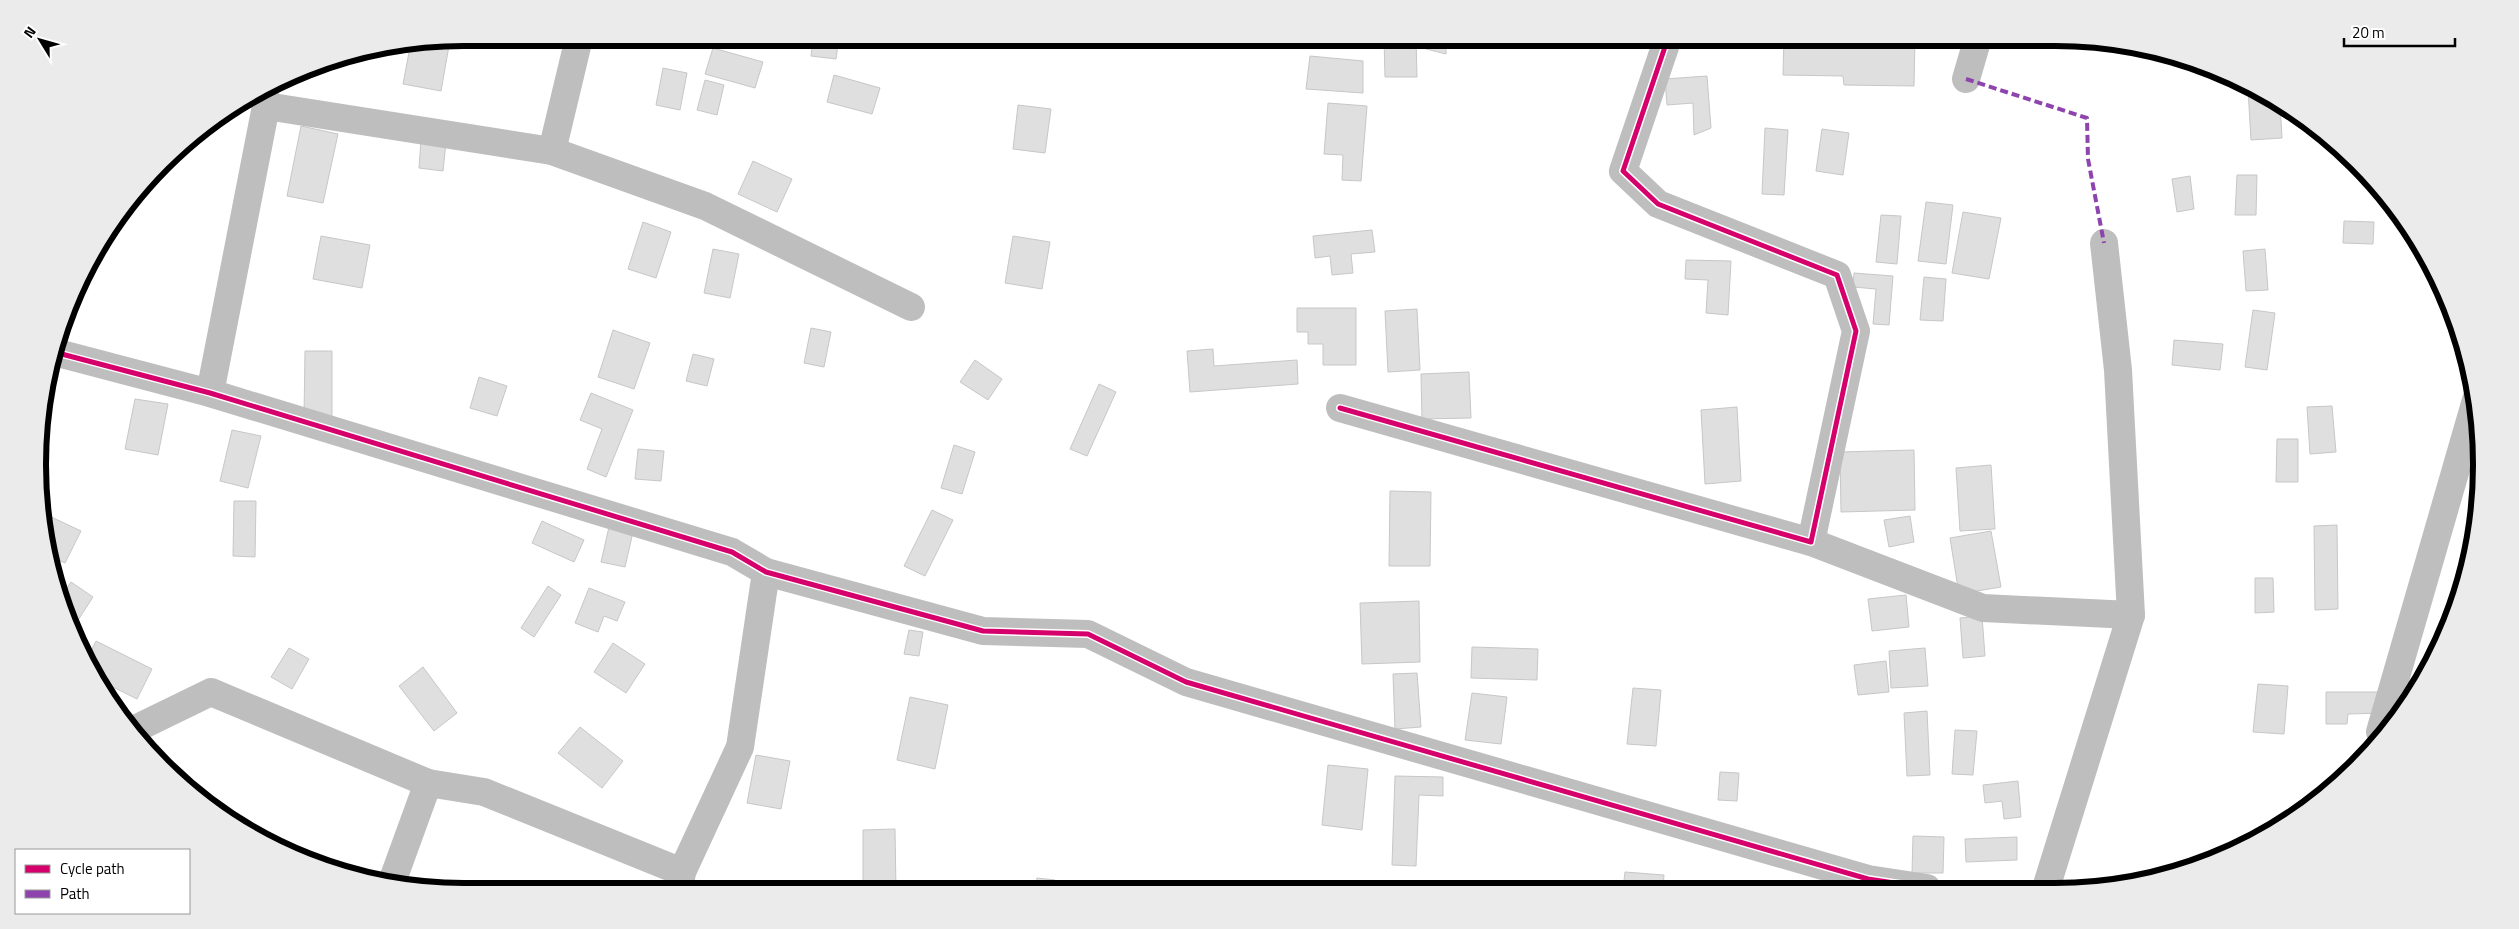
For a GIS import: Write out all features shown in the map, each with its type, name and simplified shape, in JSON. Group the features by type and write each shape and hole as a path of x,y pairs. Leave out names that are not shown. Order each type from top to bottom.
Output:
{"street":[{"path":"552,151 577,46"},
{"path":"1665,46 1623,170 1658,204 1837,275 1856,331 1811,542"},
{"path":"1966,79 1976,46"},
{"path":"210,393 265,98 552,151 705,206 911,307"},
{"path":"2048,883 2131,615 2118,370 2104,244"},
{"path":"62,354 210,393 732,552 766,572 984,631 1088,634 1186,682 1868,879 1894,883"},
{"path":"1340,408 1811,542 1983,608 2131,615"},
{"path":"2383,723 2470,420"},
{"path":"139,727 211,692 428,782 484,792 681,882 740,747 766,572"},
{"path":"394,877 428,782"}],"building":[{"path":"812,46 838,46 836,59 811,56"},
{"path":"1384,46 1416,46 1417,77 1385,77"},
{"path":"1426,46 1446,46 1446,54 1426,49"},
{"path":"1784,46 1915,46 1914,86 1844,85 1843,76 1783,75"},
{"path":"449,47 441,91 403,84 409,50"},
{"path":"713,48 763,62 755,88 705,74"},
{"path":"1310,56 1363,61 1363,93 1306,89"},
{"path":"663,68 687,73 680,110 656,105"},
{"path":"834,75 880,88 872,114 827,102"},
{"path":"1707,76 1711,128 1694,135 1693,103 1667,105 1665,79"},
{"path":"705,80 724,85 717,115 697,110"},
{"path":"2248,94 2281,113 2282,138 2251,140"},
{"path":"1328,103 1367,106 1361,181 1342,180 1343,155 1324,154"},
{"path":"1018,105 1051,109 1045,153 1013,149"},
{"path":"301,126 338,134 323,203 287,196"},
{"path":"1765,128 1788,130 1784,195 1762,194"},
{"path":"1822,129 1849,133 1843,175 1816,171"},
{"path":"421,140 446,142 443,171 419,168"},
{"path":"753,161 792,179 777,212 738,194"},
{"path":"2237,175 2257,175 2256,215 2235,215"},
{"path":"2190,176 2194,209 2177,212 2172,179"},
{"path":"1926,202 1953,205 1946,264 1918,261"},
{"path":"1963,212 2001,218 1989,279 1952,273"},
{"path":"1881,215 1901,216 1897,264 1876,262"},
{"path":"2344,221 2374,222 2373,244 2343,243"},
{"path":"643,222 671,232 656,278 628,269"},
{"path":"1372,230 1375,252 1351,254 1353,273 1332,275 1330,256 1315,258 1313,236"},
{"path":"321,236 370,245 362,288 313,279"},
{"path":"1013,236 1050,242 1042,289 1005,283"},
{"path":"713,249 739,254 730,298 704,293"},
{"path":"2265,249 2268,290 2246,291 2243,251"},
{"path":"1686,260 1731,261 1728,315 1706,313 1708,280 1685,279"},
{"path":"1854,273 1893,276 1889,325 1873,324 1876,289 1853,287"},
{"path":"1924,277 1946,279 1943,321 1920,320"},
{"path":"1297,308 1356,308 1356,365 1323,365 1323,344 1308,344 1308,332 1297,332"},
{"path":"1417,309 1420,370 1388,372 1385,311"},
{"path":"2253,310 2275,313 2267,370 2245,367"},
{"path":"811,328 831,332 824,367 804,363"},
{"path":"613,330 650,343 634,389 598,377"},
{"path":"2174,340 2223,344 2220,370 2172,365"},
{"path":"1213,349 1214,366 1297,360 1298,384 1190,392 1187,351"},
{"path":"305,351 332,351 332,417 304,417"},
{"path":"693,354 714,359 707,386 686,381"},
{"path":"975,360 1002,379 988,400 960,382"},
{"path":"1469,372 1471,418 1422,419 1421,374"},
{"path":"479,377 507,386 497,416 470,408"},
{"path":"1099,384 1116,392 1087,456 1070,449"},
{"path":"591,393 633,410 606,477 587,469 602,429 580,420"},
{"path":"135,399 168,404 158,455 125,449"},
{"path":"2332,406 2336,452 2310,454 2307,407"},
{"path":"1737,407 1741,481 1705,484 1701,410"},
{"path":"232,430 261,436 248,488 220,481"},
{"path":"2277,439 2298,439 2298,482 2276,482"},
{"path":"954,445 975,452 962,494 941,488"},
{"path":"638,449 664,451 661,481 635,479"},
{"path":"1914,450 1915,510 1841,512 1840,452"},
{"path":"1991,465 1995,529 1960,531 1956,468"},
{"path":"1390,491 1431,492 1430,566 1389,566"},
{"path":"234,501 256,501 255,557 233,556"},
{"path":"932,510 953,520 925,576 904,566"},
{"path":"50,516 81,531 65,563 57,559"},
{"path":"1910,516 1914,542 1889,547 1884,520"},
{"path":"542,521 584,540 574,562 532,543"},
{"path":"2337,525 2338,609 2315,610 2314,526"},
{"path":"609,527 633,532 625,567 601,562"},
{"path":"1991,531 2001,587 1959,594 1950,538"},
{"path":"2255,578 2273,578 2274,612 2255,613"},
{"path":"71,582 93,597 77,622 68,599 66,590"},
{"path":"548,586 561,595 534,637 521,628"},
{"path":"589,588 625,602 617,621 604,616 598,632 575,623"},
{"path":"1906,595 1909,627 1872,631 1868,599"},
{"path":"1419,601 1420,662 1362,664 1360,603"},
{"path":"1982,616 1985,656 1963,658 1960,618"},
{"path":"909,630 923,632 919,656 904,654"},
{"path":"96,641 152,669 137,699 109,685 91,652"},
{"path":"613,643 645,664 626,693 594,672"},
{"path":"1472,647 1538,649 1537,680 1471,678"},
{"path":"289,648 309,659 292,689 271,677"},
{"path":"1925,648 1928,686 1891,688 1889,651"},
{"path":"1886,661 1889,692 1858,695 1854,665"},
{"path":"423,667 457,713 434,731 399,686"},
{"path":"1417,673 1421,727 1395,729 1393,674"},
{"path":"2258,684 2288,686 2284,734 2253,732"},
{"path":"1633,688 1661,690 1656,746 1627,744"},
{"path":"2326,692 2382,692 2382,713 2348,714 2347,724 2326,724"},
{"path":"1472,693 1507,697 1501,744 1465,740"},
{"path":"910,697 948,705 935,769 897,760"},
{"path":"1927,711 1930,775 1907,776 1904,713"},
{"path":"580,727 623,761 602,788 558,753"},
{"path":"1955,730 1977,731 1973,775 1952,774"},
{"path":"756,755 790,761 781,809 747,803"},
{"path":"1328,765 1368,769 1362,830 1322,825"},
{"path":"1720,772 1739,773 1737,801 1718,800"},
{"path":"1395,776 1443,777 1443,796 1419,795 1416,866 1392,865"},
{"path":"2018,781 2021,817 2004,819 2002,801 1985,803 1983,785"},
{"path":"895,829 896,883 863,883 863,830"},
{"path":"1913,836 1944,837 1943,873 1912,873"},
{"path":"2017,837 2017,860 1966,862 1965,839"},
{"path":"1625,872 1664,875 1663,883 1624,883"},
{"path":"1037,878 1055,880 1055,883 1036,883"}],"marked path":[{"path":"1966,79 2087,118 2088,159 2104,243"}],"cycle path":[{"path":"1340,408 1811,542 1856,331 1837,275 1658,204 1623,171 1665,46"},
{"path":"62,354 210,393 732,552 766,572 983,631 1088,634 1186,682 1868,879 1894,883"}]}
